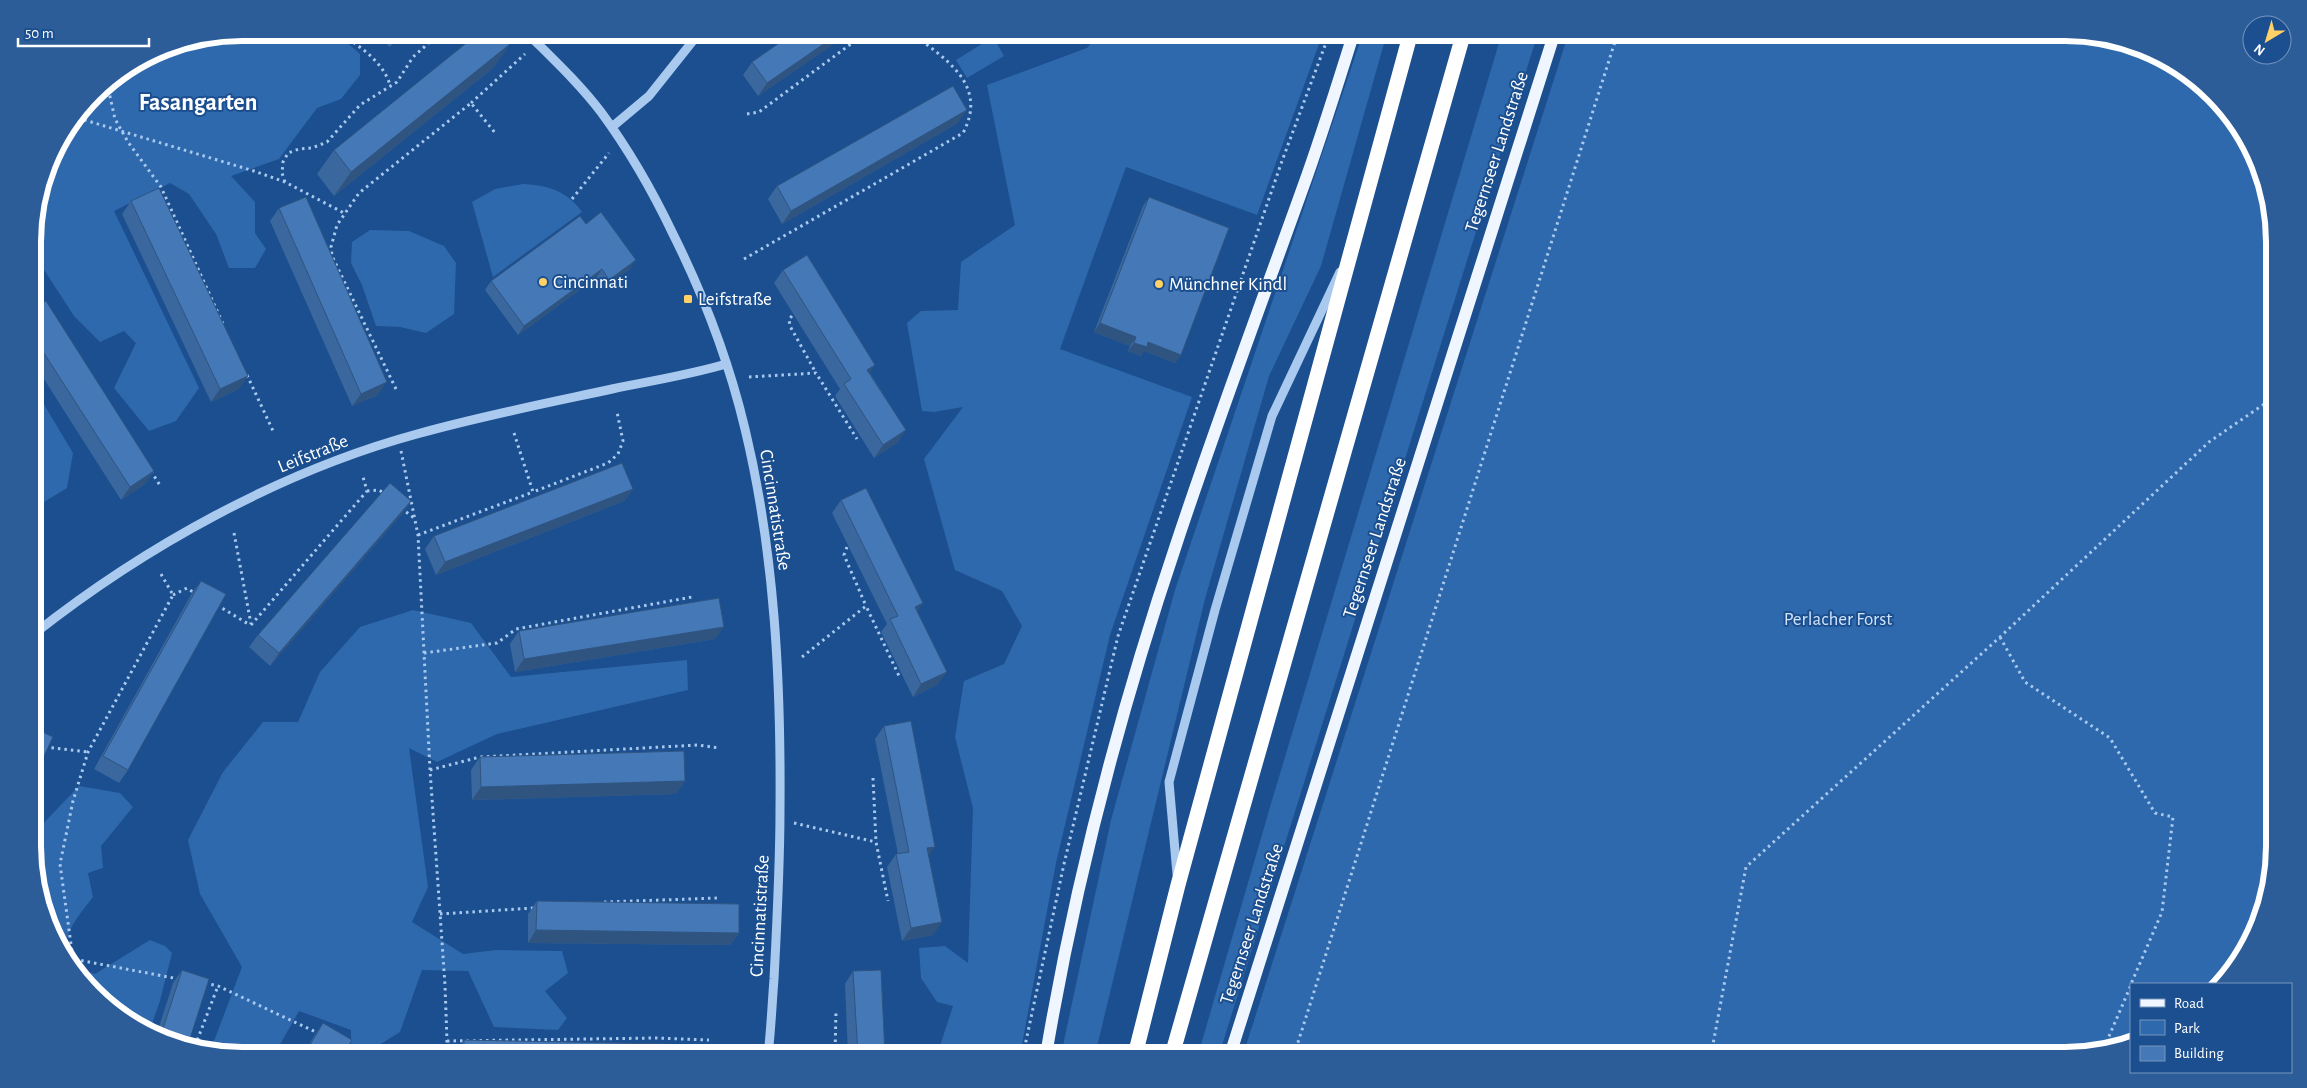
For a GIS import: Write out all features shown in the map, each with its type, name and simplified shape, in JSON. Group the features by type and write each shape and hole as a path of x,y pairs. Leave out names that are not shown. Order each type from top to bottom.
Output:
{"highway":[{"path":"1137,1047 1178,886 1409,41"},
{"path":"1174,1047 1461,41"}],"main road":[{"path":"1048,1047 1085,865 1124,712 1175,548 1226,398 1308,172 1351,41"},
{"name":"Tegernseer Landstraße","path":"1233,1047 1552,41"}],"street":[{"name":"Cincinnatistraße","path":"535,41 569,74 612,127 640,172 684,256 726,364 745,429 759,497 771,586 781,746 779,899 769,1047"},
{"path":"612,127 649,96 693,41"},
{"path":"1178,886 1169,782 1215,610 1272,416 1351,249"},
{"name":"Leifstraße","path":"41,629 120,572 187,532 293,479 322,467 415,434 509,411 682,376 726,364"}],"path":[{"path":"353,41 379,65 388,78 390,85"},
{"path":"285,182 282,173 283,162 288,154 299,149 312,148 326,142 360,105 397,82 413,57 431,41"},
{"path":"747,114 758,112 855,41"},
{"path":"744,259 963,133 970,120 972,100 961,75 942,55 923,41"},
{"path":"1297,1047 1615,41"},
{"path":"396,389 332,256 331,246 335,232 344,213 359,193 471,103 525,54"},
{"path":"109,92 115,119 161,187 224,326"},
{"path":"471,103 496,134"},
{"path":"83,120 285,182 344,213"},
{"path":"572,199 609,153"},
{"path":"792,316 789,320 790,326 816,373 857,439"},
{"path":"245,370 274,433"},
{"path":"749,377 816,373"},
{"path":"1712,1047 1746,867 2000,637 2209,442 2266,403"},
{"path":"418,535 608,463 618,454 623,440 616,412"},
{"path":"514,433 533,492"},
{"path":"401,451 418,535 446,1047"},
{"path":"146,462 161,487"},
{"path":"363,477 367,491"},
{"path":"251,625 367,491 379,490 386,496"},
{"path":"400,507 414,518"},
{"path":"234,533 251,625"},
{"path":"847,547 844,555 900,678"},
{"path":"161,574 174,596"},
{"path":"72,952 60,864 73,801 88,752 174,596 187,588 202,597"},
{"path":"424,653 497,643 516,629 692,596"},
{"path":"210,602 251,625"},
{"path":"802,657 866,606"},
{"path":"2000,637 2025,682 2110,738 2155,812 2173,817 2162,912 2131,983"},
{"path":"430,770 480,757 698,745 719,748"},
{"path":"41,746 48,749 88,752"},
{"path":"873,778 876,842 888,901"},
{"path":"794,823 876,842"},
{"path":"599,902 718,898"},
{"path":"440,914 536,908"},
{"path":"77,960 189,980"},
{"path":"199,982 218,986 328,1038"},
{"path":"197,1042 218,986"},
{"path":"2107,1042 2130,986"},
{"path":"835,1047 836,1011"},
{"path":"447,1041 656,1038 709,1040"},
{"path":"337,1042 348,1047"}],"green space":[{"path":"242,41 345,41 360,54 360,75 341,99 317,108 279,159 231,176 255,202 255,233 266,249 255,268 229,268 216,234 189,194 170,183 114,211 199,388 176,421 149,431 114,388 136,343 124,331 100,342 74,316 41,265 43,216 48,190 62,153 75,131 100,100 131,75 153,62 203,45"},
{"path":"987,41 995,41 1004,56 967,78 956,60"},
{"path":"1093,41 1320,41 1257,215 1126,167 1060,349 1192,397 1110,635 1056,863 1022,1047 940,1047 953,1006 937,1002 921,978 919,948 945,946 968,963 973,808 955,737 964,681 1004,664 1022,626 1002,591 955,570 924,459 963,407 934,412 922,411 907,323 921,311 958,310 961,262 1015,225 987,85 1087,48"},
{"path":"1360,41 1385,41 1321,266 1269,376 1205,599 1097,1047 1063,1047 1111,820 1175,590"},
{"path":"1500,41 1536,41 1221,1047 1200,1047 1270,807"},
{"name":"Perlacher Forst","path":"1566,41 2065,41 2091,43 2117,48 2154,62 2176,75 2207,100 2232,131 2250,165 2262,203 2266,242 2266,846 2262,885 2250,923 2232,957 2212,983 2130,983 2130,1036 2104,1043 2065,1047 1246,1047"},
{"path":"523,184 556,190 570,199 582,212 493,277 472,202 495,189"},
{"path":"370,230 409,231 444,246 456,263 454,314 426,333 400,327 376,326 362,285 351,263 352,242"},
{"path":"41,399 73,453 67,488 44,502 41,497"},
{"path":"413,610 471,623 511,677 687,660 688,690 497,734 437,762 409,748 428,887 412,922 463,954 496,950 562,951 568,973 545,991 567,1018 558,1030 494,1027 468,971 422,970 400,1032 376,1047 351,1047 351,1030 299,1011 279,1047 213,1044 242,967 200,894 188,840 223,772 263,722 298,722 320,672 360,627"},
{"path":"79,786 120,793 133,807 101,846 103,868 88,873 93,897 72,926 66,942 52,910 45,885 41,826"},
{"path":"150,940 165,946 172,953 160,1001 151,1025 110,997 86,971 95,974"}],"building":[{"path":"469,41 508,41 510,44 351,172 334,150"},
{"path":"782,41 828,41 767,83 752,62"},
{"path":"953,86 967,110 791,211 777,186"},
{"path":"159,188 248,376 220,389 131,201"},
{"path":"306,197 387,382 361,394 279,208"},
{"name":"Münchner Kindl","path":"1149,197 1229,228 1181,355 1148,342 1147,347 1134,343 1136,337 1100,323"},
{"name":"Cincinnati","path":"601,212 636,260 609,280 602,269 524,326 491,281 580,216 586,224"},
{"path":"807,255 875,365 867,370 906,430 883,445 844,384 851,379 783,270"},
{"path":"46,301 154,471 130,487 41,348 41,304"},
{"path":"622,463 633,489 445,562 434,536"},
{"path":"390,483 411,501 279,653 258,635"},
{"path":"866,488 923,603 915,607 947,672 921,684 890,619 898,616 841,500"},
{"path":"201,581 226,594 128,770 103,756"},
{"path":"719,598 724,627 524,659 519,631"},
{"path":"911,721 935,847 927,848 942,922 911,928 896,854 909,852 884,726"},
{"path":"41,731 53,737 41,762"},
{"path":"684,751 685,781 481,787 480,757"},
{"path":"537,901 739,904 739,933 536,930"},
{"path":"182,970 209,979 190,1040 163,1030"},
{"path":"881,970 885,1047 858,1047 853,971"},
{"path":"323,1023 352,1040 348,1047 309,1047"},
{"path":"464,1040 666,1044 666,1047 464,1047"}],"place":[{"name":"Cincinnati","path":"543,282"},
{"name":"Münchner Kindl","path":"1159,284"},
{"name":"Leifstraße","path":"688,299"}],"district":[{"name":"Fasangarten","path":"198,103"}]}
